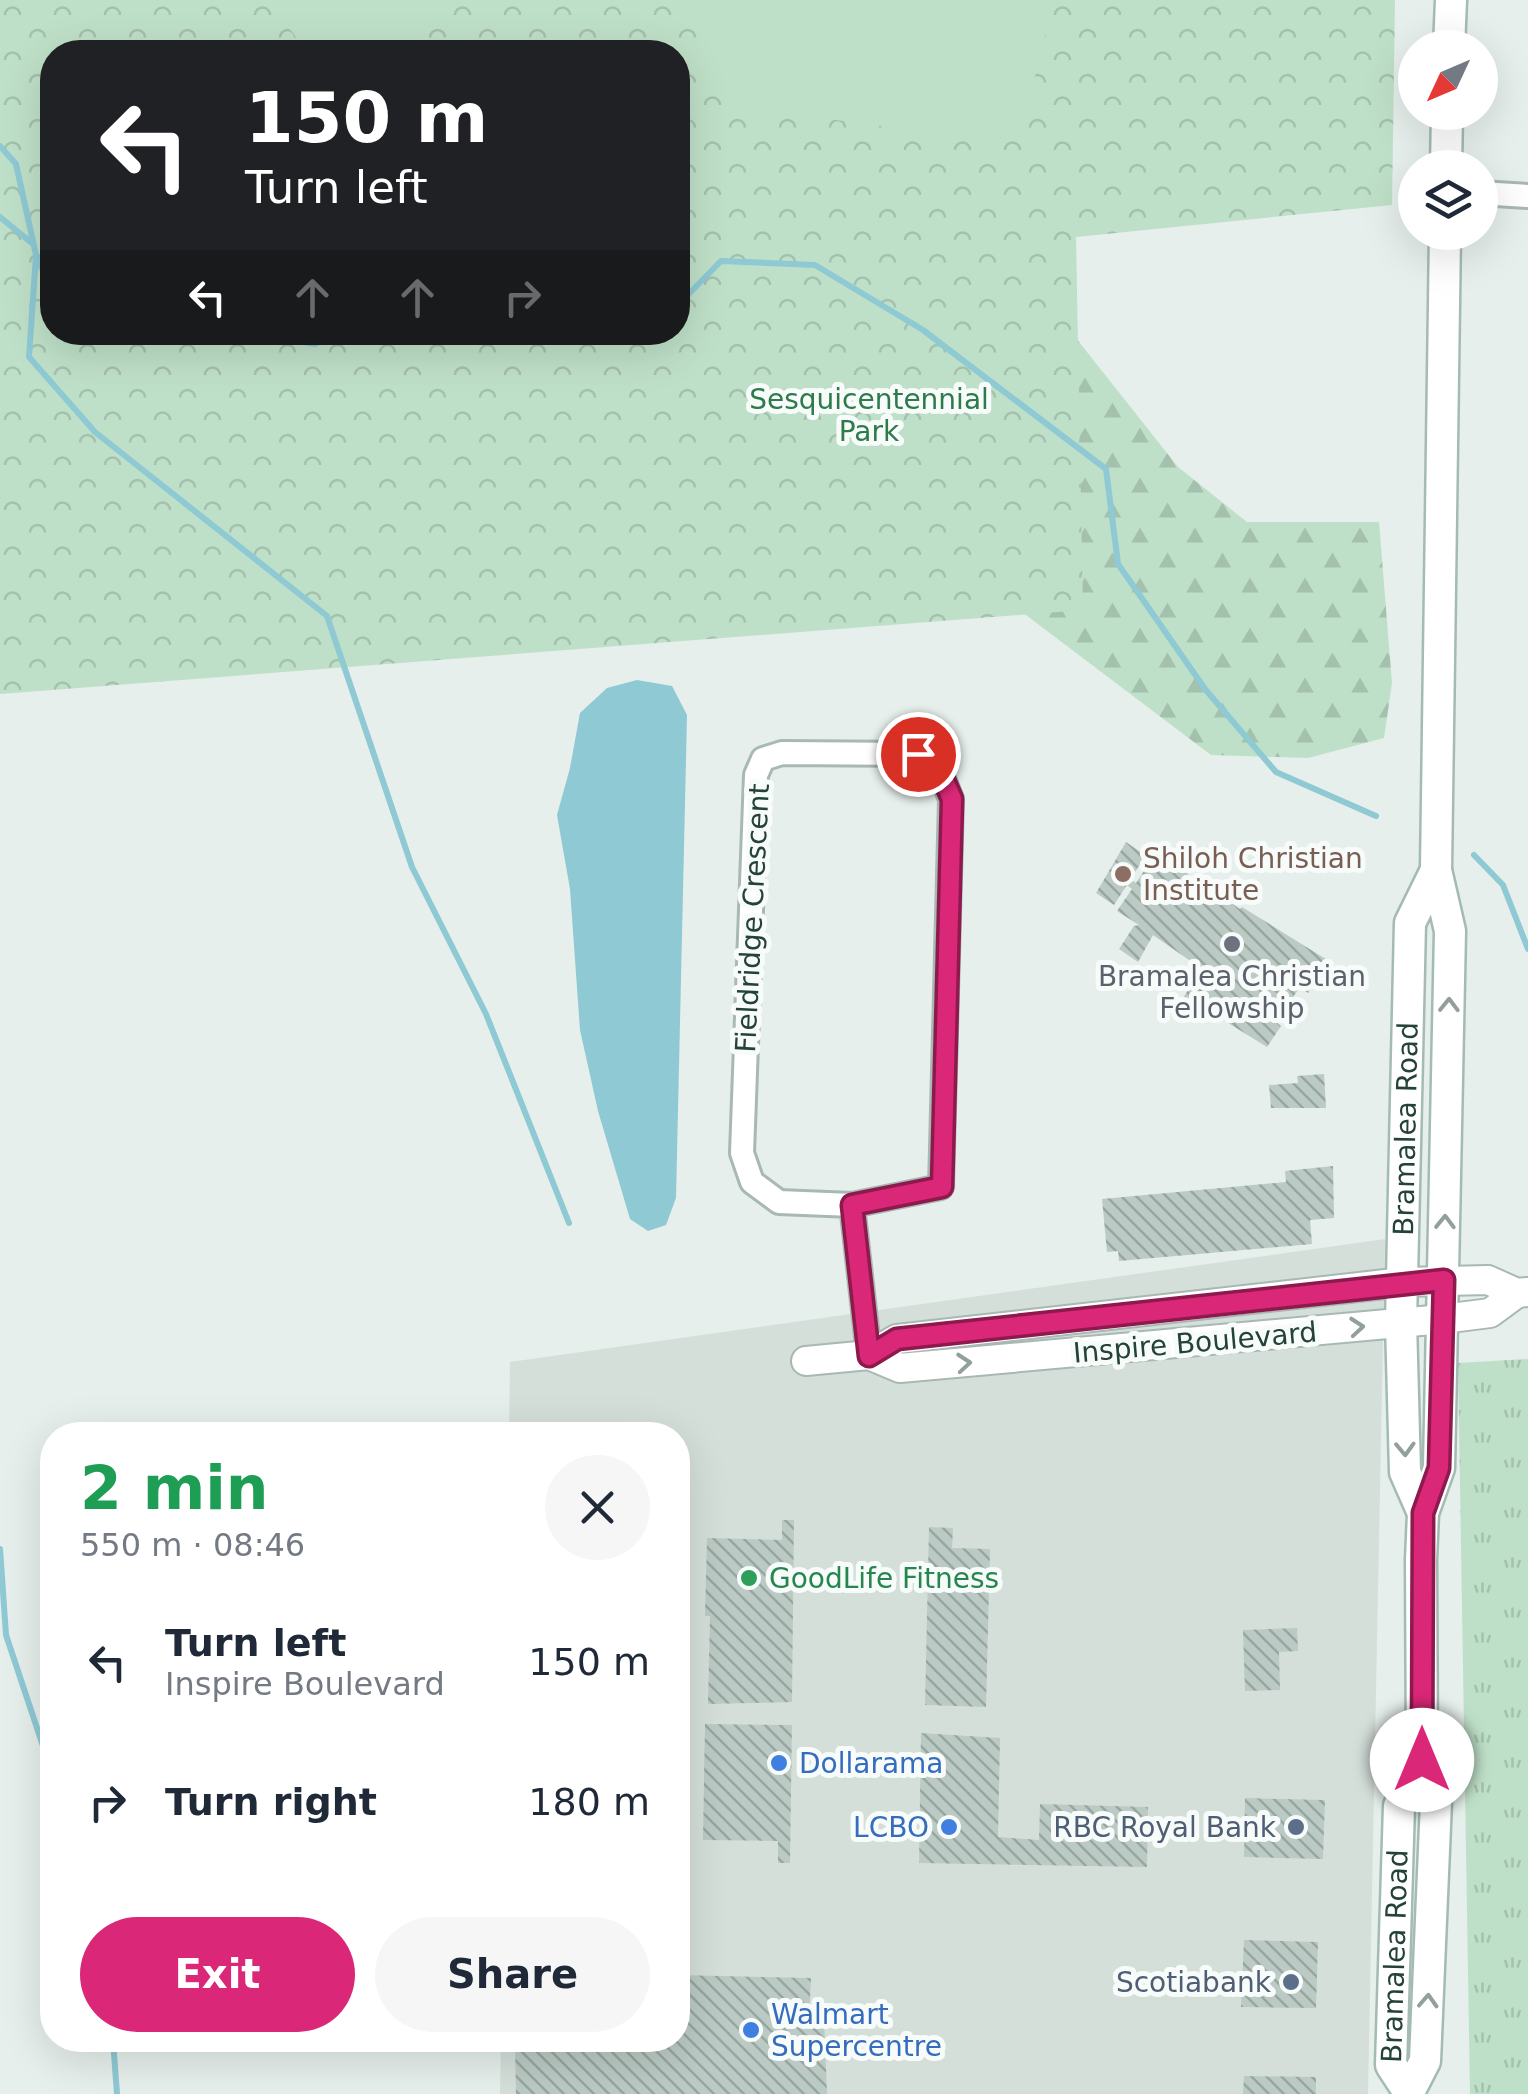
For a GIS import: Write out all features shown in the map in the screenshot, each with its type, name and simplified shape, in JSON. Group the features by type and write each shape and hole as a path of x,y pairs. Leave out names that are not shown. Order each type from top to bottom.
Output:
{"main road":[{"path":"1449,30 1450,0"},
{"name":"Bramalea Road","path":"1408,2092 1425,2061 1436,1802 1422,1760 1423,1513 1439,1468 1450,931 1436,870 1444,250"},
{"name":"Bramalea Road","path":"1423,1513 1405,1472 1401,1322 1410,923 1436,870"}],"street":[{"path":"1498,194 1528,196"},
{"name":"Fieldridge Crescent","path":"782,753 918,754 939,769 952,799 942,1187 852,1205 779,1202 752,1182 742,1153 756,775 764,759 782,753"},
{"path":"852,1205 869,1356"},
{"name":"Inspire Boulevard","path":"869,1356 897,1339 1403,1282 1488,1280 1523,1292"},
{"name":"Inspire Boulevard","path":"806,1361 869,1356 900,1368 1443,1319 1490,1313 1523,1292"}],"shaded area":[{"path":"1385,1239 1368,2094 500,2094 501,2052 690,2052 690,1422 509,1422 510,1362"}],"green space":[{"name":"Sesquicentennial Park","path":"0,0 1395,0 1392,205 1076,237 1083,610 0,694"},
{"path":"268,0 435,0 446,14 410,40 298,40"},
{"path":"705,0 1050,2 1035,75 1002,142 730,106 697,70"},
{"path":"1011,256 1178,467 1247,522 1379,522 1392,683 1384,738 1308,758 1211,755 1014,606 690,342 690,329"},
{"path":"1528,1359 1528,2094 1470,2094 1458,1363"}],"water":[{"path":"637,680 672,686 687,715 676,1198 666,1225 648,1231 630,1219 598,1111 580,1030 570,889 557,815 580,713 607,688"}],"building":[{"name":"Bramalea Christian Fellowship","path":"1126,842 1146,856 1130,879 1136,883 1156,853 1240,909 1329,961 1308,993 1300,987 1276,1022 1281,1026 1267,1047 1212,1013 1206,1022 1173,1013 1202,969 1153,935 1138,962 1119,949 1134,926 1139,925 1117,911 1132,889 1127,885 1114,905 1096,893"},
{"path":"1324,1074 1326,1108 1271,1108 1269,1085 1298,1083 1297,1076"},
{"path":"1333,1166 1334,1218 1310,1220 1312,1244 1119,1261 1118,1251 1107,1252 1102,1199 1286,1182 1285,1171"},
{"name":"GoodLife Fitness","path":"782,1520 794,1520 792,1702 708,1704 707,1538 782,1540"},
{"path":"929,1527 953,1528 952,1548 990,1549 986,1707 925,1705"},
{"path":"1297,1628 1298,1651 1279,1652 1280,1690 1245,1691 1243,1630"},
{"path":"705,1724 792,1725 790,1863 778,1863 778,1841 703,1840"},
{"path":"921,1733 1000,1738 998,1837 1039,1840 1040,1804 1148,1807 1147,1867 919,1863"},
{"path":"1245,1798 1325,1800 1323,1859 1244,1857"},
{"path":"1244,1940 1318,1942 1316,2008 1241,2007"},
{"name":"Walmart Supercentre","path":"690,1975 811,1978 809,2020 824,2020 827,2094 516,2094 515,2052 690,2052"},
{"path":"1244,2076 1316,2077 1316,2094 1243,2094"}],"waterway":[{"path":"0,146 16,164 40,264"},
{"path":"0,217 33,244"},
{"path":"36,255 29,357 95,432 327,616 412,867 486,1014 569,1223"},
{"path":"690,293 721,261 815,265 923,330 1106,469 1118,564 1205,689 1276,772 1376,816"},
{"path":"1474,855 1503,885 1528,949"},
{"path":"0,1549 6,1635 40,1737"},
{"path":"114,2052 117,2094"}],"place":[{"name":"Shiloh Christian Institute","path":"1123,874"},
{"name":"Bramalea Christian Fellowship","path":"1232,944"},
{"name":"GoodLife Fitness","path":"749,1578"},
{"name":"Dollarama","path":"779,1763"},
{"name":"LCBO","path":"949,1827"},
{"name":"RBC Royal Bank","path":"1296,1827"},
{"name":"Scotiabank","path":"1291,1982"},
{"name":"Walmart Supercentre","path":"751,2030"}],"route":[{"path":"918,754 939,769 952,799 942,1187 852,1205 869,1356 897,1339 1444,1280 1439,1468 1423,1513 1422,1760"}]}
